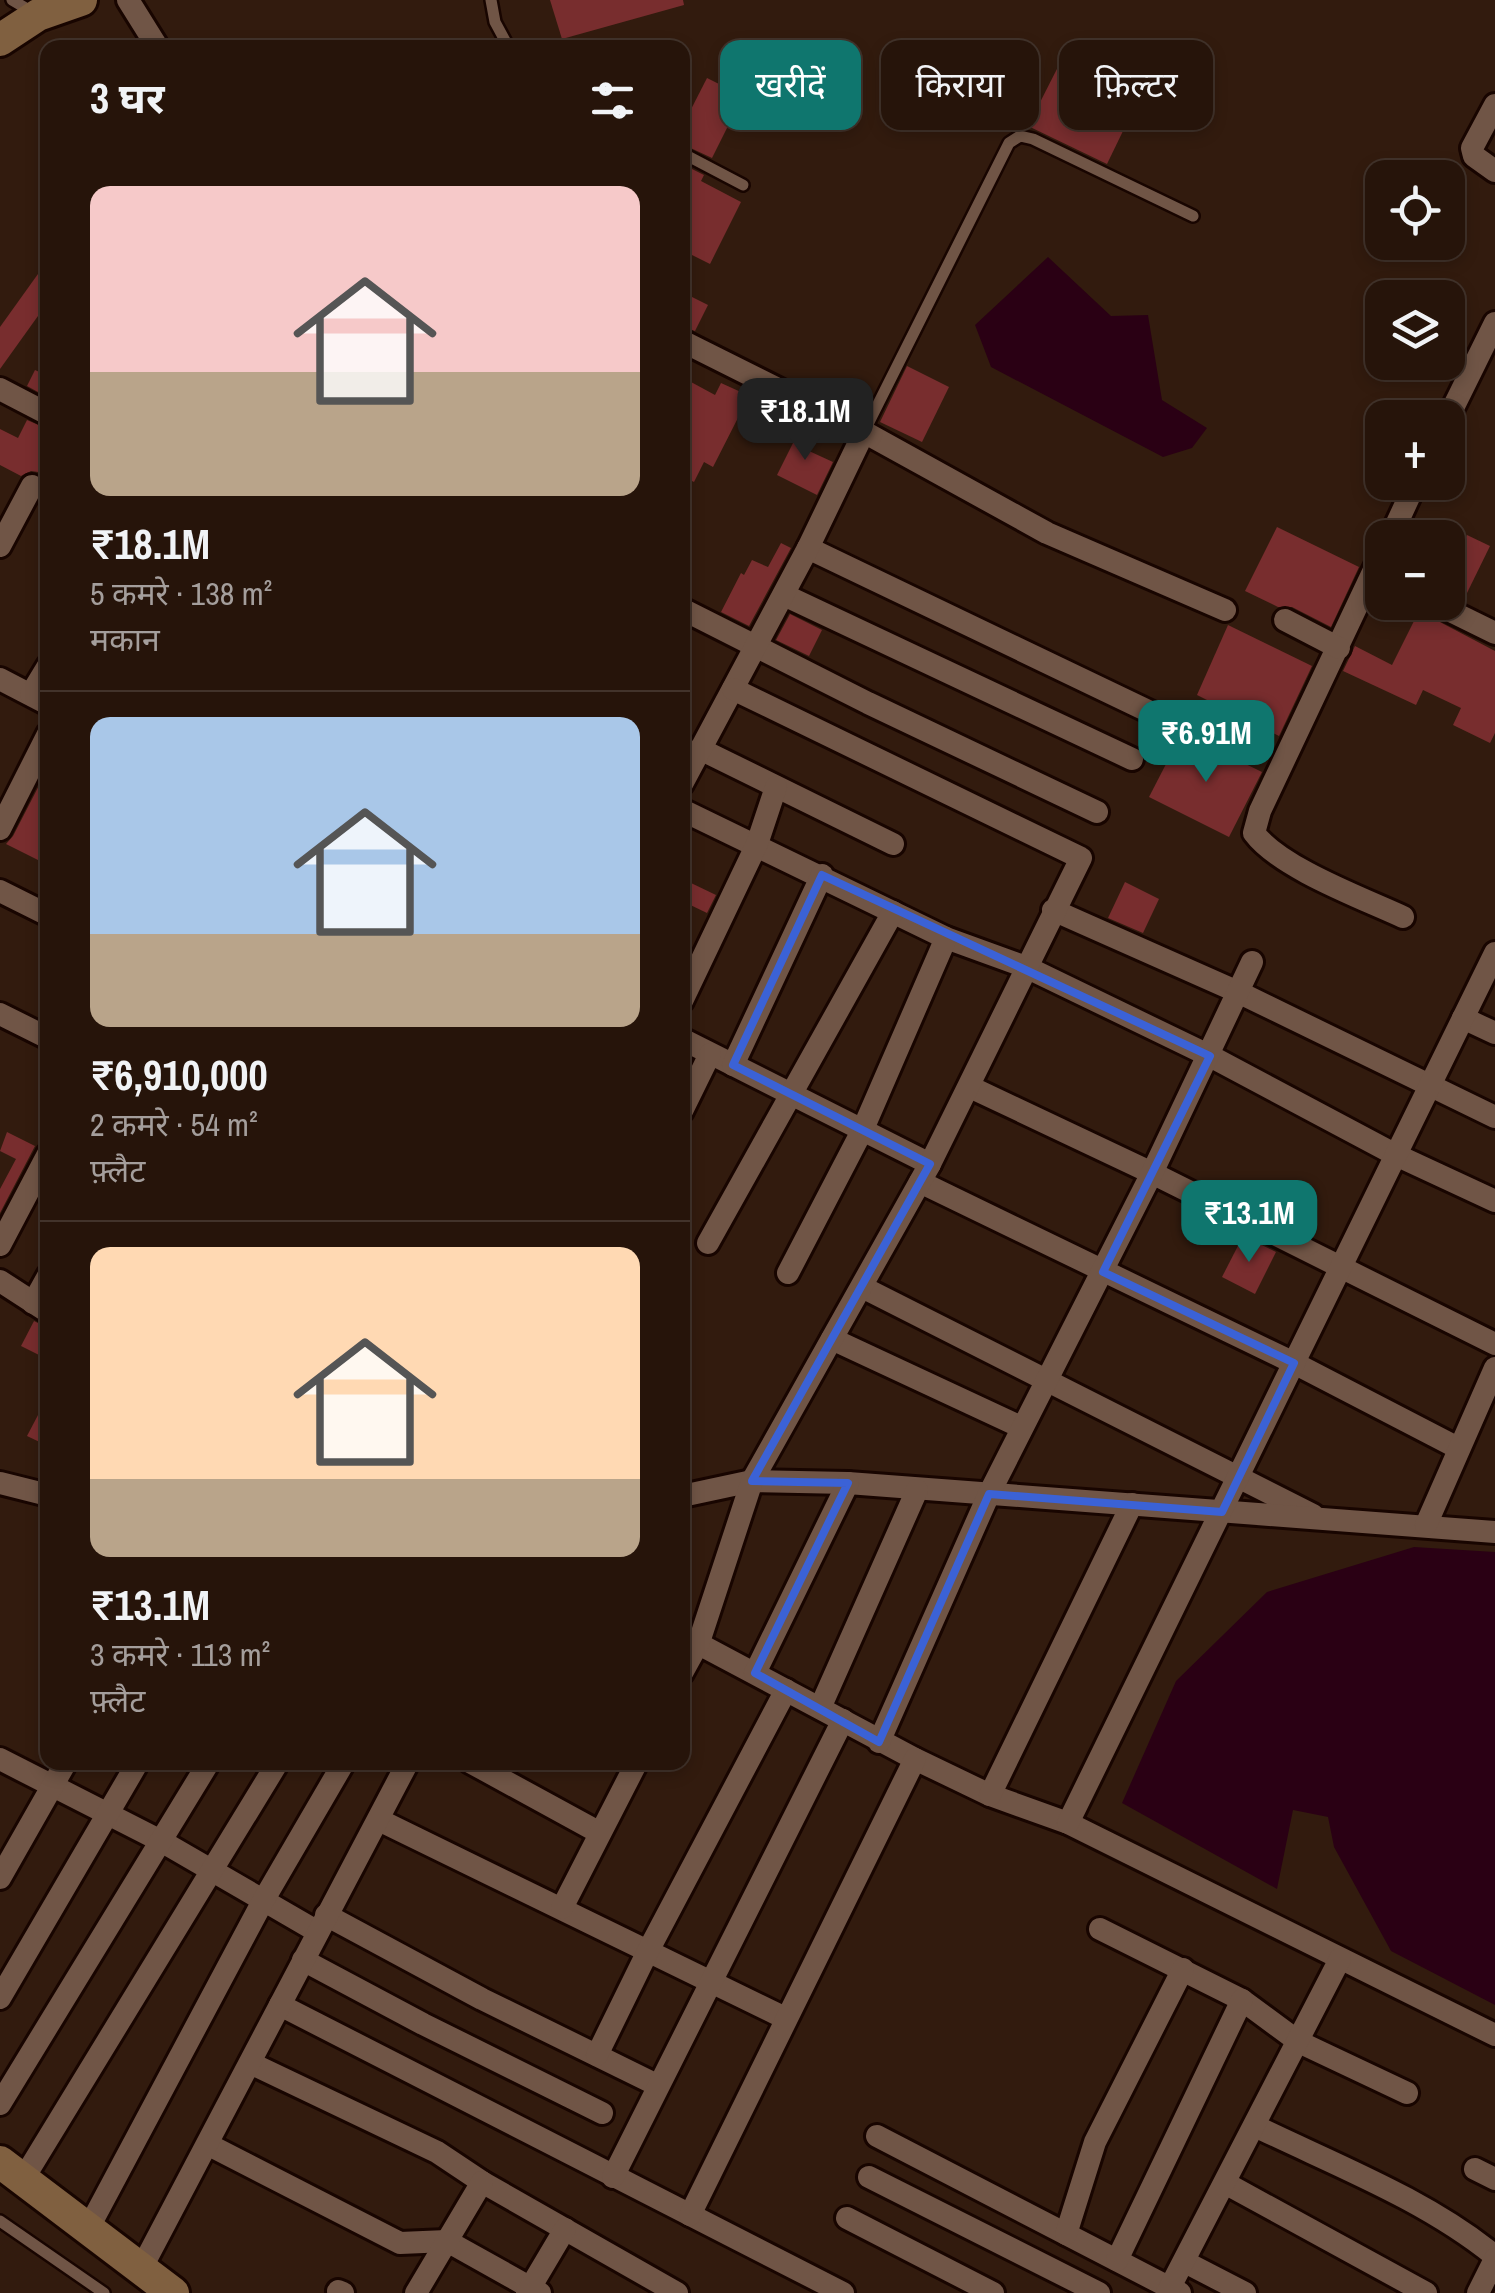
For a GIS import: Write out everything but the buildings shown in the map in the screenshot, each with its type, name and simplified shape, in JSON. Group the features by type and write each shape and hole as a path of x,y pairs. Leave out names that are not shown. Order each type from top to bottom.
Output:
{"street":[{"path":"0,40 25,8 80,0"},
{"path":"128,0 153,40"},
{"path":"1495,105 1472,148 1474,156 1495,171"},
{"path":"1457,400 1495,323"},
{"path":"690,345 864,432 1046,532 1224,610"},
{"path":"0,389 40,410"},
{"path":"690,768 784,595 864,432"},
{"path":"0,546 32,486"},
{"path":"808,548 1171,722"},
{"path":"784,595 1132,758"},
{"path":"1365,596 1260,811 1254,833 1272,851 1297,866 1404,917"},
{"path":"1465,618 1495,633"},
{"path":"690,620 757,645 868,703 1097,812"},
{"path":"1285,620 1339,648"},
{"path":"0,679 40,699"},
{"path":"733,689 1081,858 925,1173 752,1481 690,1639 879,1742 990,1795 1068,1823 1495,2034"},
{"path":"700,749 894,844"},
{"path":"0,828 40,750"},
{"path":"690,984 757,844 776,786"},
{"path":"690,814 946,938 1026,967 1210,1056 1396,1156 1495,1201"},
{"path":"733,1065 822,875"},
{"path":"0,891 40,911"},
{"path":"1053,910 1238,992 1495,1117"},
{"path":"708,1243 893,912"},
{"path":"788,1273 863,1130 946,938"},
{"path":"1068,1823 1495,954"},
{"path":"879,1742 989,1494 1210,1056 1252,962"},
{"path":"0,1014 40,1034"},
{"path":"1463,1018 1495,1033"},
{"path":"690,1044 863,1130 925,1173 1102,1272 1294,1363 1458,1448"},
{"path":"690,1095 710,1054"},
{"path":"970,1087 1495,1344"},
{"path":"0,1246 40,1169"},
{"path":"0,1280 40,1308"},
{"path":"862,1288 1325,1522"},
{"path":"832,1339 1022,1427"},
{"path":"1426,1525 1495,1368"},
{"path":"690,1494 752,1481 848,1483 1495,1532"},
{"path":"756,1673 848,1483"},
{"path":"0,1484 40,1493"},
{"path":"820,1708 917,1490"},
{"path":"990,1795 1132,1504"},
{"path":"597,2056 786,1690"},
{"path":"613,2177 842,1720"},
{"path":"0,1759 108,1812 262,1901 322,1923 657,2085"},
{"path":"690,2215 915,1759"},
{"path":"0,1878 62,1770"},
{"path":"0,1998 133,1770"},
{"path":"0,2104 204,1770"},
{"path":"173,2293 11,2172 213,1872 273,1770"},
{"path":"88,2229 262,1901 339,1770"},
{"path":"140,2268 404,1770"},
{"path":"485,1770 600,1833"},
{"path":"562,1908 632,1770"},
{"path":"379,1820 784,2018"},
{"path":"1100,1928 1242,2000 1299,2042 1407,2093"},
{"path":"877,2136 1172,2291 1340,1959"},
{"path":"303,1960 602,2113"},
{"path":"1066,2234 1095,2142 1183,1969"},
{"path":"1117,2260 1242,2000"},
{"path":"280,2006 843,2293"},
{"path":"250,2064 437,2152 482,2182 677,2293"},
{"path":"1254,2126 1469,2234 1495,2257 1478,2293"},
{"path":"209,2144 400,2243 447,2241 532,2291 565,2229"},
{"path":"869,2177 1099,2293"},
{"path":"416,2293 482,2182"},
{"path":"1225,2184 1426,2293"},
{"path":"846,2218 994,2293"},
{"path":"1185,2262 1245,2293"}],"lane":[{"path":"491,0 495,22 505,40"},
{"path":"864,432 1009,143 1020,136 1033,139 1193,216"},
{"path":"690,157 743,185"},
{"path":"0,2222 104,2293"}],"highlighted area":[{"path":"822,875 1210,1056 1103,1272 1294,1363 1222,1512 989,1494 879,1742 755,1673 848,1483 752,1481 930,1164 733,1065"}],"shaded area":[{"path":"1048,257 1111,316 1148,315 1162,400 1207,428 1192,448 1163,457 991,367 975,325"},
{"path":"1414,1547 1495,1552 1495,2005 1391,1951 1334,1847 1328,1817 1293,1810 1277,1889 1122,1803 1176,1681 1267,1592"}]}
